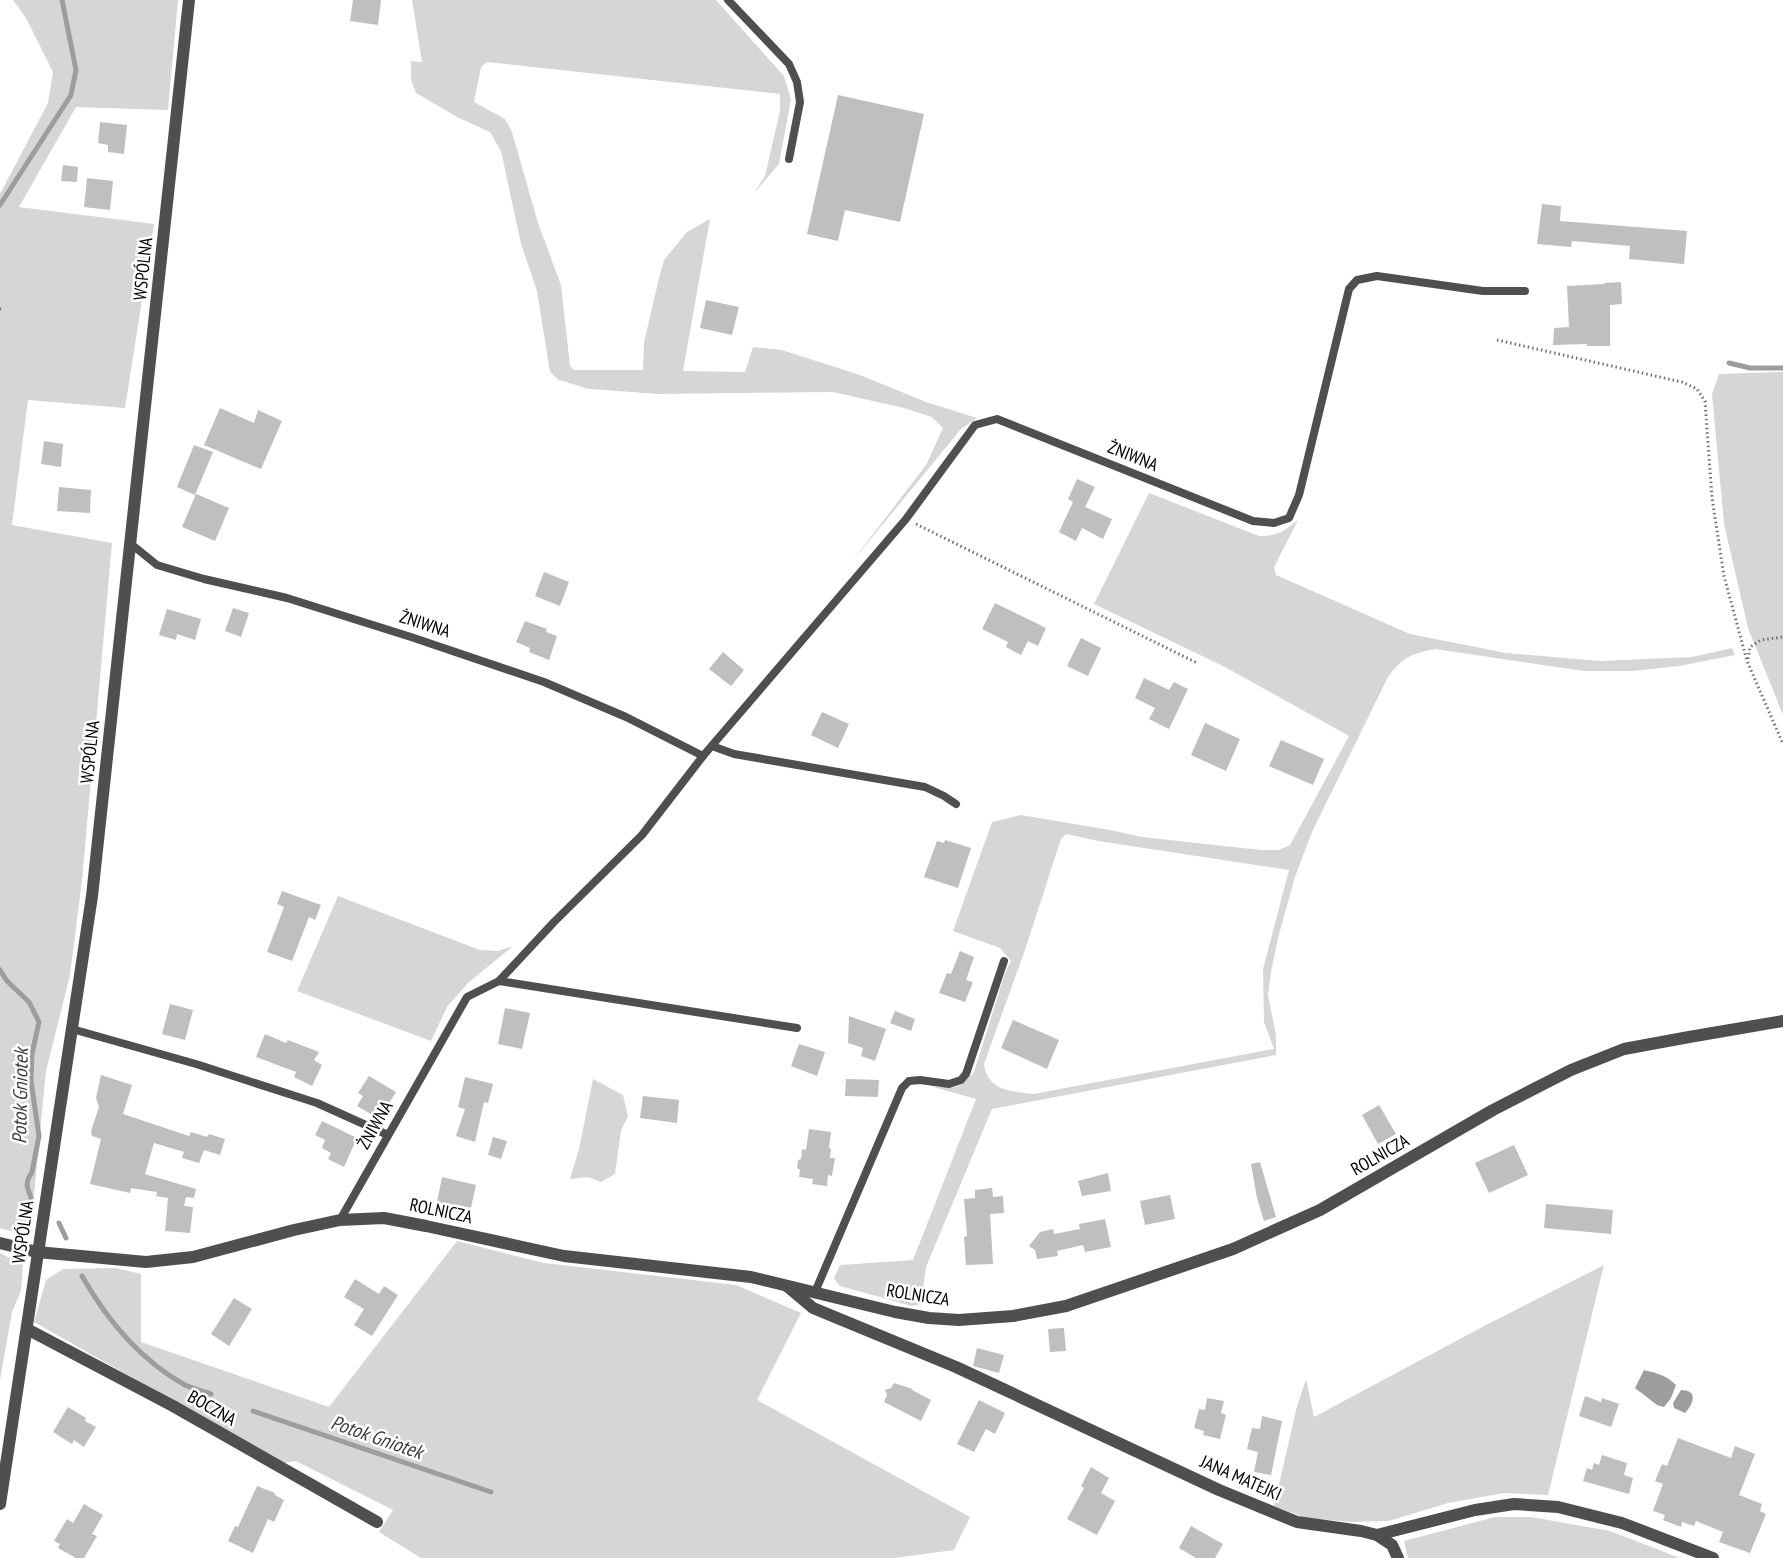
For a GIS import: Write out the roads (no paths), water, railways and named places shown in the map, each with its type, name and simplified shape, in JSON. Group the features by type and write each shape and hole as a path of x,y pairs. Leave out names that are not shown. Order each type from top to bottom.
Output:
{"street":[{"name":"WSPÓLNA","path":"0,1504 92,896 189,0"},
{"name":"ROLNICZA","path":"0,1243 38,1252 146,1262 193,1257 340,1220 384,1218 564,1256 751,1277 929,1318 959,1320 1013,1316 1066,1306 1233,1249 1320,1210 1493,1110 1571,1070 1624,1049 1783,1021"},
{"name":"JANA MATEJKI","path":"785,1284 813,1308 956,1367 1230,1494 1297,1522 1377,1535 1475,1510 1514,1504 1558,1507 1622,1523 1713,1558"},
{"name":"BOCZNA","path":"27,1329 172,1406 376,1522"},
{"path":"1377,1535 1392,1545 1398,1558"}],"lane":[{"path":"729,0 789,64 797,82 800,102 789,159"},
{"name":"ŻNIWNA","path":"340,1220 467,997 499,981 554,922 642,835 703,756 906,519 975,425 997,419 1253,521 1274,523 1289,518 1299,495 1349,289 1357,280 1377,276 1483,291 1525,291"},
{"name":"ŻNIWNA","path":"130,544 157,565 204,579 287,598 544,682 626,717 703,756"},
{"path":"712,746 734,754 925,787 956,804"},
{"path":"815,1292 902,1088 909,1081 920,1080 949,1084 961,1080 966,1074 1004,961"},
{"path":"499,981 797,1028"},
{"path":"72,1029 196,1064 317,1103 388,1135"}],"waterway":[{"name":"Potok Gniotek","path":"0,205 71,95 76,70 62,0"},
{"path":"1729,363 1750,368 1783,368"},
{"name":"Potok Gniotek","path":"0,970 7,981 29,1002 39,1022 32,1054 31,1081 39,1136 27,1186 31,1198"},
{"name":"Potok Gniotek","path":"59,1223 66,1238"},
{"name":"Potok Gniotek","path":"82,1276 102,1308 126,1338 153,1364 185,1385 211,1394"},
{"name":"Potok Gniotek","path":"253,1411 491,1492"}]}
